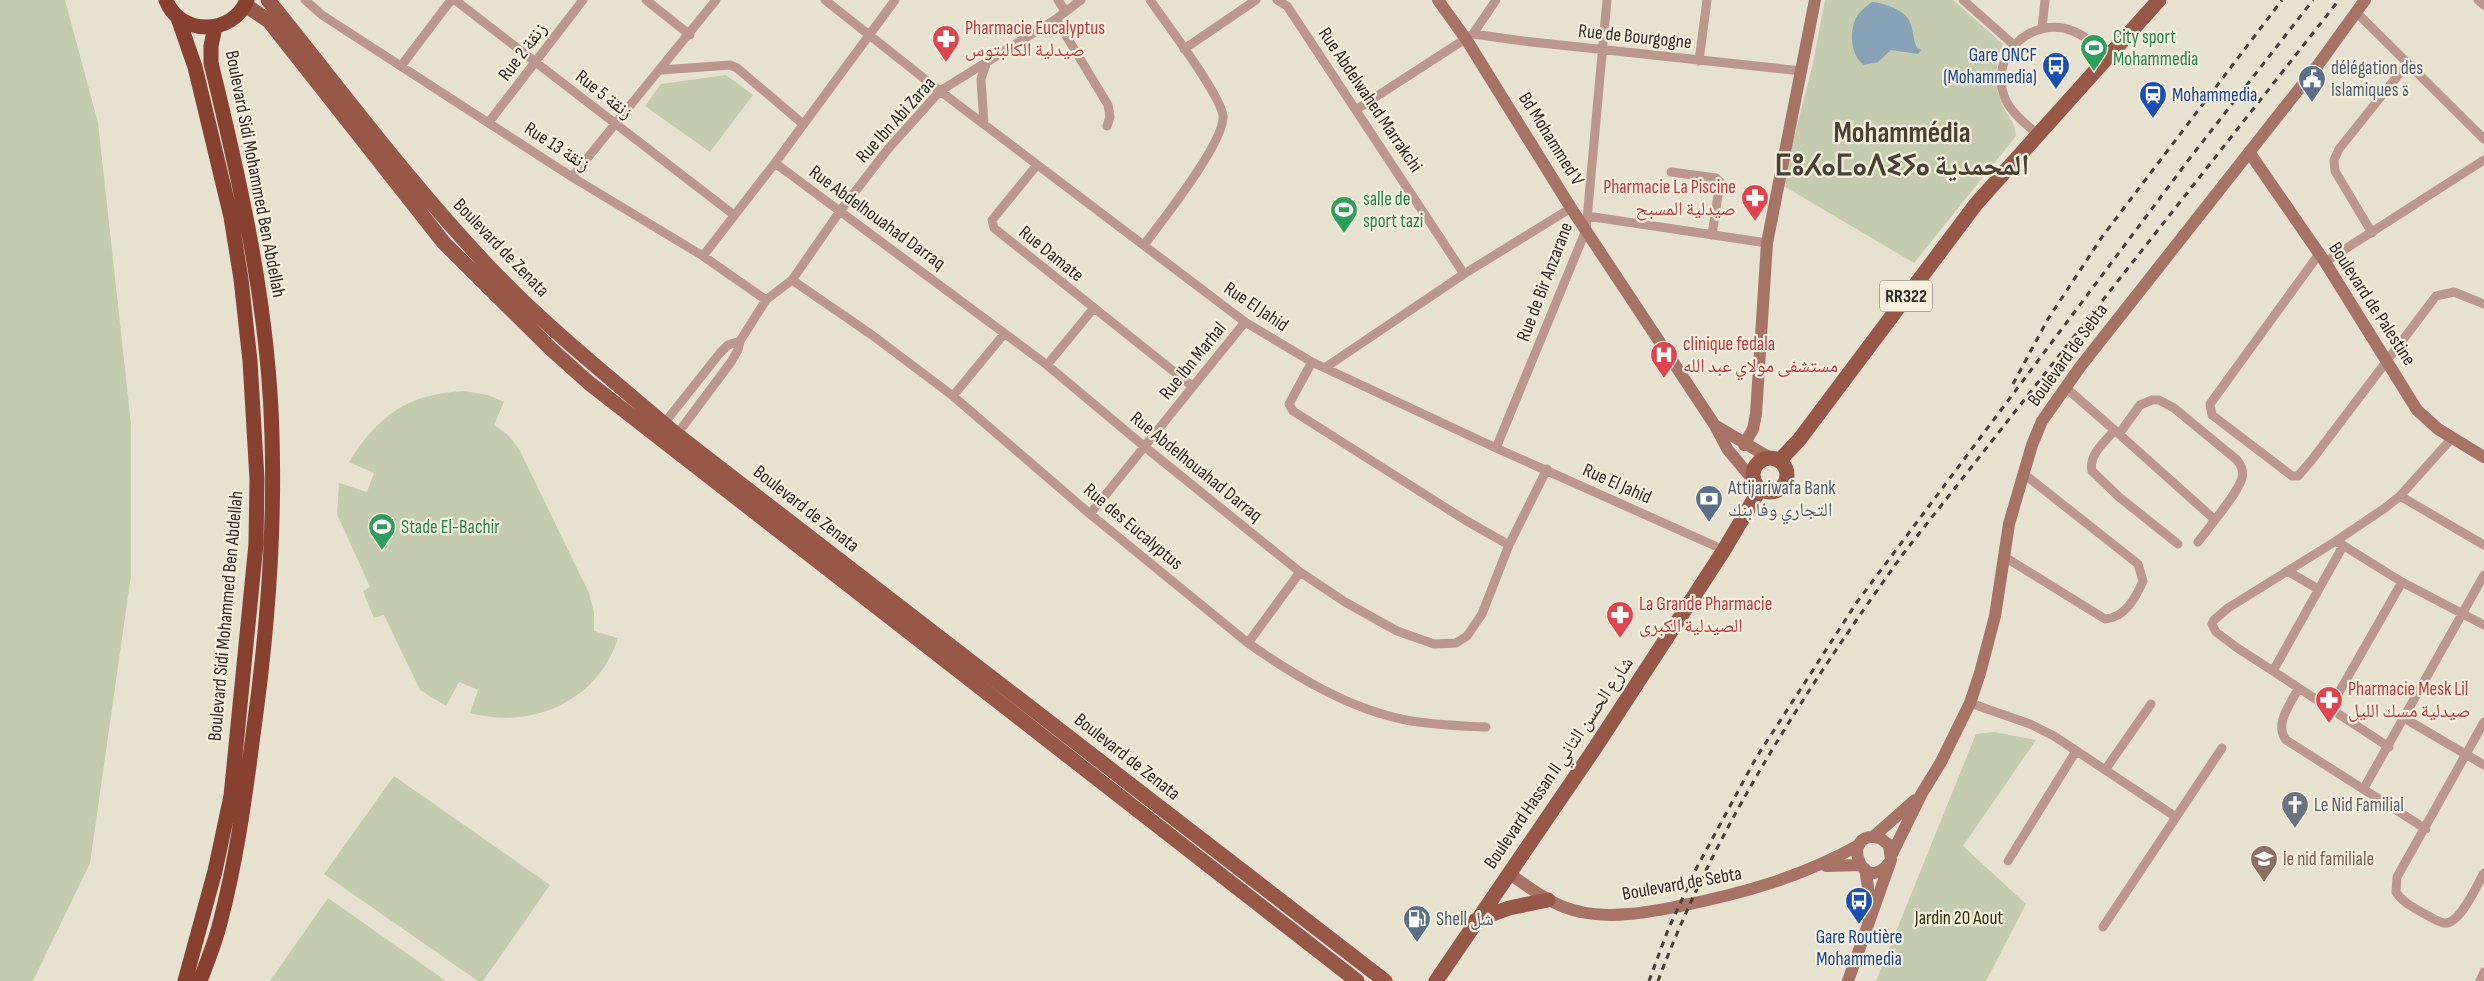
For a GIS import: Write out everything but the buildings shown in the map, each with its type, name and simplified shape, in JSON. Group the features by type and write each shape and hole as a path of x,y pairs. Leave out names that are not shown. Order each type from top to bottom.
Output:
{"highway":[{"name":"Boulevard Sidi Mohammed Ben Abdellah","path":"166,0 178,18 195,67 231,217 241,279 250,361 257,479 256,544 220,925 200,981"},
{"path":"178,18 202,28 214,27 232,19 246,2"},
{"name":"Boulevard Sidi Mohammed Ben Abdellah","path":"185,981 245,794 264,646 273,527 271,420 263,328 250,232 211,63 214,27"},
{"path":"254,420 271,420"},
{"path":"247,646 264,646"}],"main road":[{"name":"Boulevard de Zenata","path":"268,0 442,217 491,269 628,403"},
{"name":"RR322","path":"1757,485 1753,471 1756,466 1774,460 1799,440 1976,204 2036,134 2159,0"},
{"name":"Boulevard de Zenata","path":"246,2 269,21 444,243 551,349 628,403 673,440 1182,834 1385,981"},
{"path":"1757,485 1766,492 1777,491 1786,482 1786,470 1774,460"},
{"name":"Boulevard Hassan II شارع الحسن الثاني","path":"1436,981 1508,872 1595,748 1724,550 1757,485"},
{"name":"Boulevard de Zenata","path":"1182,834 1357,981"},
{"path":"1476,920 1508,908 1548,900"}],"street":[{"name":"Rue 13 زنقة","path":"305,0 322,15 572,177 703,256 766,300"},
{"path":"401,66 453,0"},
{"name":"Rue 5 زنقة","path":"453,0 734,215"},
{"name":"Rue 2 زنقة","path":"489,122 583,0"},
{"path":"646,0 690,35"},
{"path":"572,177 690,35 716,0"},
{"name":"Rue El Jahid","path":"825,0 940,91 1245,322 1312,362 1496,448 1724,550"},
{"path":"703,256 775,163 895,0"},
{"path":"1058,0 1065,11"},
{"name":"Rue Ibn Abi Zaraa","path":"792,280 840,211 888,149 940,91 1056,19 1081,0"},
{"path":"1144,246 1191,180 1220,134 1223,122 1219,102 1150,0"},
{"path":"1184,49 1256,0"},
{"name":"Rue Abdelwahed Marrakchi","path":"1277,0 1287,6 1357,109 1464,274"},
{"name":"Bd Mohammed V","path":"1438,0 1470,37 1571,208 1714,424 1736,461 1757,485"},
{"path":"1357,109 1470,37 1496,0"},
{"name":"Rue de Bir Anzarane","path":"1496,448 1586,230 1607,0"},
{"path":"1699,61 1706,0"},
{"path":"1744,445 1753,429 1756,414 1767,243 1815,0"},
{"path":"1963,0 2014,45"},
{"path":"2042,28 2045,0"},
{"name":"Boulevard de Sebta","path":"1867,924 1877,903 1890,860 1922,793 1941,762 1970,703 1980,673 1994,616 2003,556 2032,445 2042,421 2065,387 2318,65 2365,0"},
{"path":"2478,0 2484,5"},
{"path":"2356,12 2484,139"},
{"path":"1056,19 1108,105 1110,117 1107,126"},
{"path":"2036,134 2008,104 2004,95 2002,70 2005,60 2014,45 2033,31 2053,27 2072,30 2107,57"},
{"name":"Rue de Bourgogne","path":"1470,37 1602,49 1802,71"},
{"path":"984,124 980,79 987,61"},
{"path":"2372,233 2335,171 2334,160 2347,138 2407,64"},
{"path":"661,70 730,65 803,124"},
{"name":"Boulevard de Palestine","path":"2249,152 2322,258 2417,410 2438,429 2484,457"},
{"path":"2484,160 2372,233 2322,258 2210,404 2212,415 2286,472 2298,476 2436,296 2454,292 2484,304"},
{"name":"Rue Abdelhouahad Darraq","path":"775,163 1047,365 1300,572 1345,602 1397,631 1434,644 1448,644 1463,640 1476,622 1509,545 1547,470"},
{"name":"Rue Damate","path":"1037,165 992,220 992,224 994,228 1093,309"},
{"path":"1671,172 1716,178 1720,182 1712,235"},
{"path":"1326,367 1464,274 1571,208"},
{"path":"1587,216 1767,243"},
{"path":"673,440 731,362 738,350 740,341 766,300 792,280"},
{"name":"Rue des Eucalyptus","path":"792,280 872,335 953,396 1090,514 1248,643 1301,678 1381,714 1437,725 1486,727"},
{"path":"1047,365 1093,309 1192,386"},
{"name":"Rue Ibn Marhal","path":"1090,514 1245,322"},
{"path":"953,396 1004,334"},
{"path":"660,429 720,353 728,345 740,341"},
{"path":"1312,362 1291,397 1289,404 1293,411 1465,520 1509,545"},
{"path":"2065,387 2214,519"},
{"path":"2178,544 2119,497 2092,472 2090,467 2094,456 2140,405 2152,400 2159,400 2174,408 2237,460 2241,466 2242,478 2198,542"},
{"name":"Bd Mohammed V","path":"1714,424 1744,445 1774,460"},
{"path":"2389,746 2298,689 2216,632 2212,624 2228,608 2287,571 2339,544 2400,496 2452,438"},
{"path":"2003,556 2104,619 2117,616 2130,605 2143,581 2138,564 2024,474"},
{"path":"2400,496 2484,545"},
{"path":"2339,544 2402,582 2484,625"},
{"path":"2273,671 2318,589 2339,544"},
{"path":"2287,571 2318,589"},
{"path":"1248,643 1300,572"},
{"path":"2364,788 2484,575"},
{"path":"2330,708 2402,582"},
{"path":"2298,689 2282,722 2281,734 2286,740 2426,829"},
{"path":"1970,703 2043,730 2176,817"},
{"path":"2105,770 2151,704"},
{"path":"2404,718 2484,765"},
{"path":"2484,722 2426,829 2397,877 2396,892 2404,901 2435,919 2444,923 2450,922 2462,912 2484,873"},
{"path":"2103,927 2222,748"},
{"path":"2008,861 2076,751"},
{"name":"Boulevard de Sebta","path":"1873,837 1922,793"},
{"path":"1848,981 1867,924 1869,900 1863,867 1857,855 1859,845 1873,837 1887,842 1891,849 1890,860 1881,870 1863,867"},
{"name":"Boulevard de Sebta","path":"1508,872 1548,900 1580,912 1598,915 1658,910 1764,887 1811,869 1859,845"},
{"name":"Boulevard de Sebta","path":"1811,869 1841,864 1863,867"},
{"path":"2480,981 2484,972"}],"green space":[{"path":"0,0 65,0 98,123 131,424 131,575 90,863 33,981 0,981"},
{"path":"1825,0 1953,0 2003,44 1997,67 1996,81 1999,96 2014,126 2016,136 1914,263 1782,185 1813,63"},
{"path":"726,75 753,95 710,152 645,106 661,84"},
{"name":"Stade El-Bachir","path":"464,391 488,395 504,402 494,425 508,435 519,449 589,593 594,612 594,631 618,638 608,660 595,679 579,694 560,706 539,713 516,717 493,717 470,713 478,690 459,682 446,706 420,690 384,615 374,618 363,591 370,587 337,514 339,483 367,492 374,473 349,462 360,446 384,420 410,402 444,393"},
{"name":"Jardin 20 Aout","path":"1994,732 2036,740 1963,846 2026,904 1986,981 1876,981 1976,734"},
{"path":"394,776 550,885 483,981 478,981 324,874"},
{"path":"328,898 446,981 270,981"}],"water":[{"path":"1872,2 1892,7 1906,16 1909,20 1917,48 1921,50 1918,54 1891,50 1878,62 1864,65 1859,61 1852,42 1854,22 1858,14"}],"railway":[{"path":"2013,384 2048,319 2102,237 2282,0"},
{"path":"1649,981 1668,930 1696,869 1756,758 1857,602 2190,158 2313,0"},
{"path":"1658,981 1681,924 1707,868 1736,813 1799,707 1867,604 1903,554 2339,0"}],"place":[{"name":"Pharmacie Eucalyptus صيدلية الكالبتوس","path":"946,63"},
{"name":"City sport Mohammedia","path":"2094,72"},
{"name":"Gare ONCF (Mohammedia)","path":"2056,90"},
{"name":"délégation des Islamiques ة","path":"2312,103"},
{"name":"Mohammedia","path":"2153,119"},
{"name":"Pharmacie La Piscine صيدلية المسبح","path":"1755,222"},
{"name":"salle de sport tazi","path":"1344,234"},
{"name":"clinique fedala مستشفى مولاي عبد الله","path":"1664,379"},
{"name":"Attijariwafa Bank التجاري وفا بنك","path":"1709,523"},
{"name":"Stade El-Bachir","path":"382,551"},
{"name":"La Grande Pharmacie الصيدلية الكبرى","path":"1620,639"},
{"name":"Pharmacie Mesk Lil صيدلية مسك الليل","path":"2329,724"},
{"name":"Le Nid Familial","path":"2295,829"},
{"name":"le nid familiale","path":"2264,883"},
{"name":"Gare Routière Mohammedia","path":"1859,925"},
{"name":"Shell شل","path":"1417,943"}],"district":[{"name":"Mohammédia ⵎⵓⵃⴰⵎⴰⴷⵉⵢⴰ المحمدية","path":"1902,150"}]}
